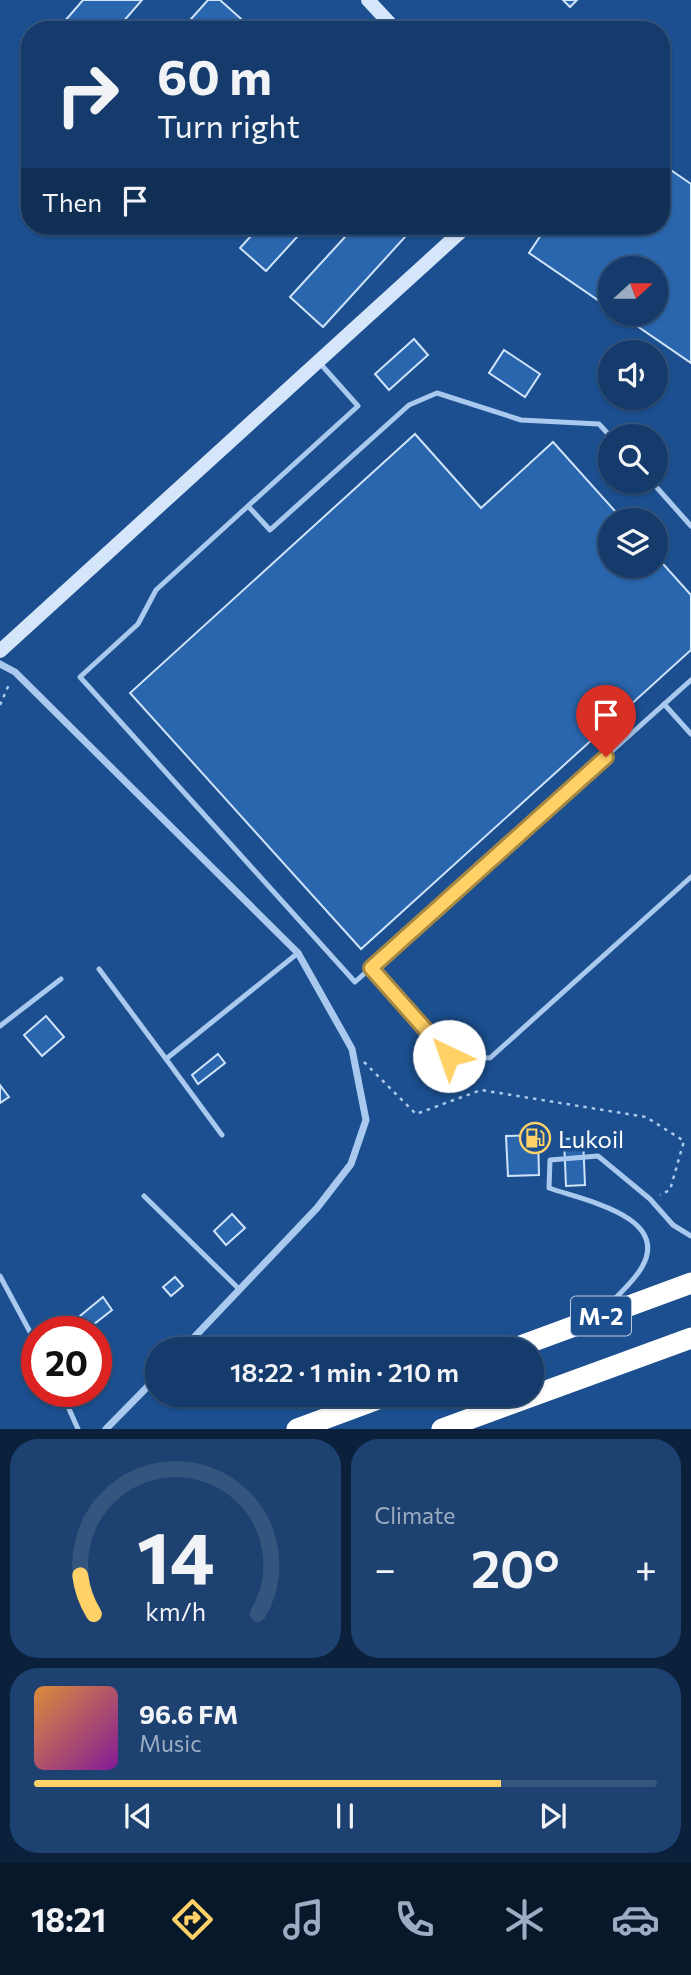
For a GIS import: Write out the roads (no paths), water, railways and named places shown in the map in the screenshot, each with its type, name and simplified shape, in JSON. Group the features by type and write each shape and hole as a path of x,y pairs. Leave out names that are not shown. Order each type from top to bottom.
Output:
{"highway":[{"name":"М-2","path":"544,1337 691,1283"},
{"name":"М-2","path":"442,1429 691,1338"},
{"path":"297,1429 357,1407"}],"street":[{"path":"368,0 388,21"},
{"path":"0,651 457,235"},
{"path":"0,664 15,672 298,953 352,1049 366,1120 351,1164 317,1208 195,1337"},
{"path":"106,1429 145,1389"}],"lane":[{"path":"318,361 358,406 156,590 138,624 80,677 355,982 691,680"},
{"path":"248,506 270,530 409,405 438,393 522,420 599,424"},
{"path":"662,494 691,526"},
{"path":"664,704 691,734"},
{"path":"371,968 449,1056 490,1058 691,877"},
{"path":"166,1059 298,953"},
{"path":"99,970 222,1135"},
{"path":"0,1026 61,979"},
{"path":"601,1316 643,1266 649,1248 643,1228 625,1215 550,1188 550,1160 598,1156 650,1199 674,1225 691,1236"},
{"path":"144,1196 240,1290"},
{"path":"0,1276 21,1316"},
{"path":"68,1407 78,1429"}],"place":[{"name":"Lukoil","path":"535,1138"}]}
